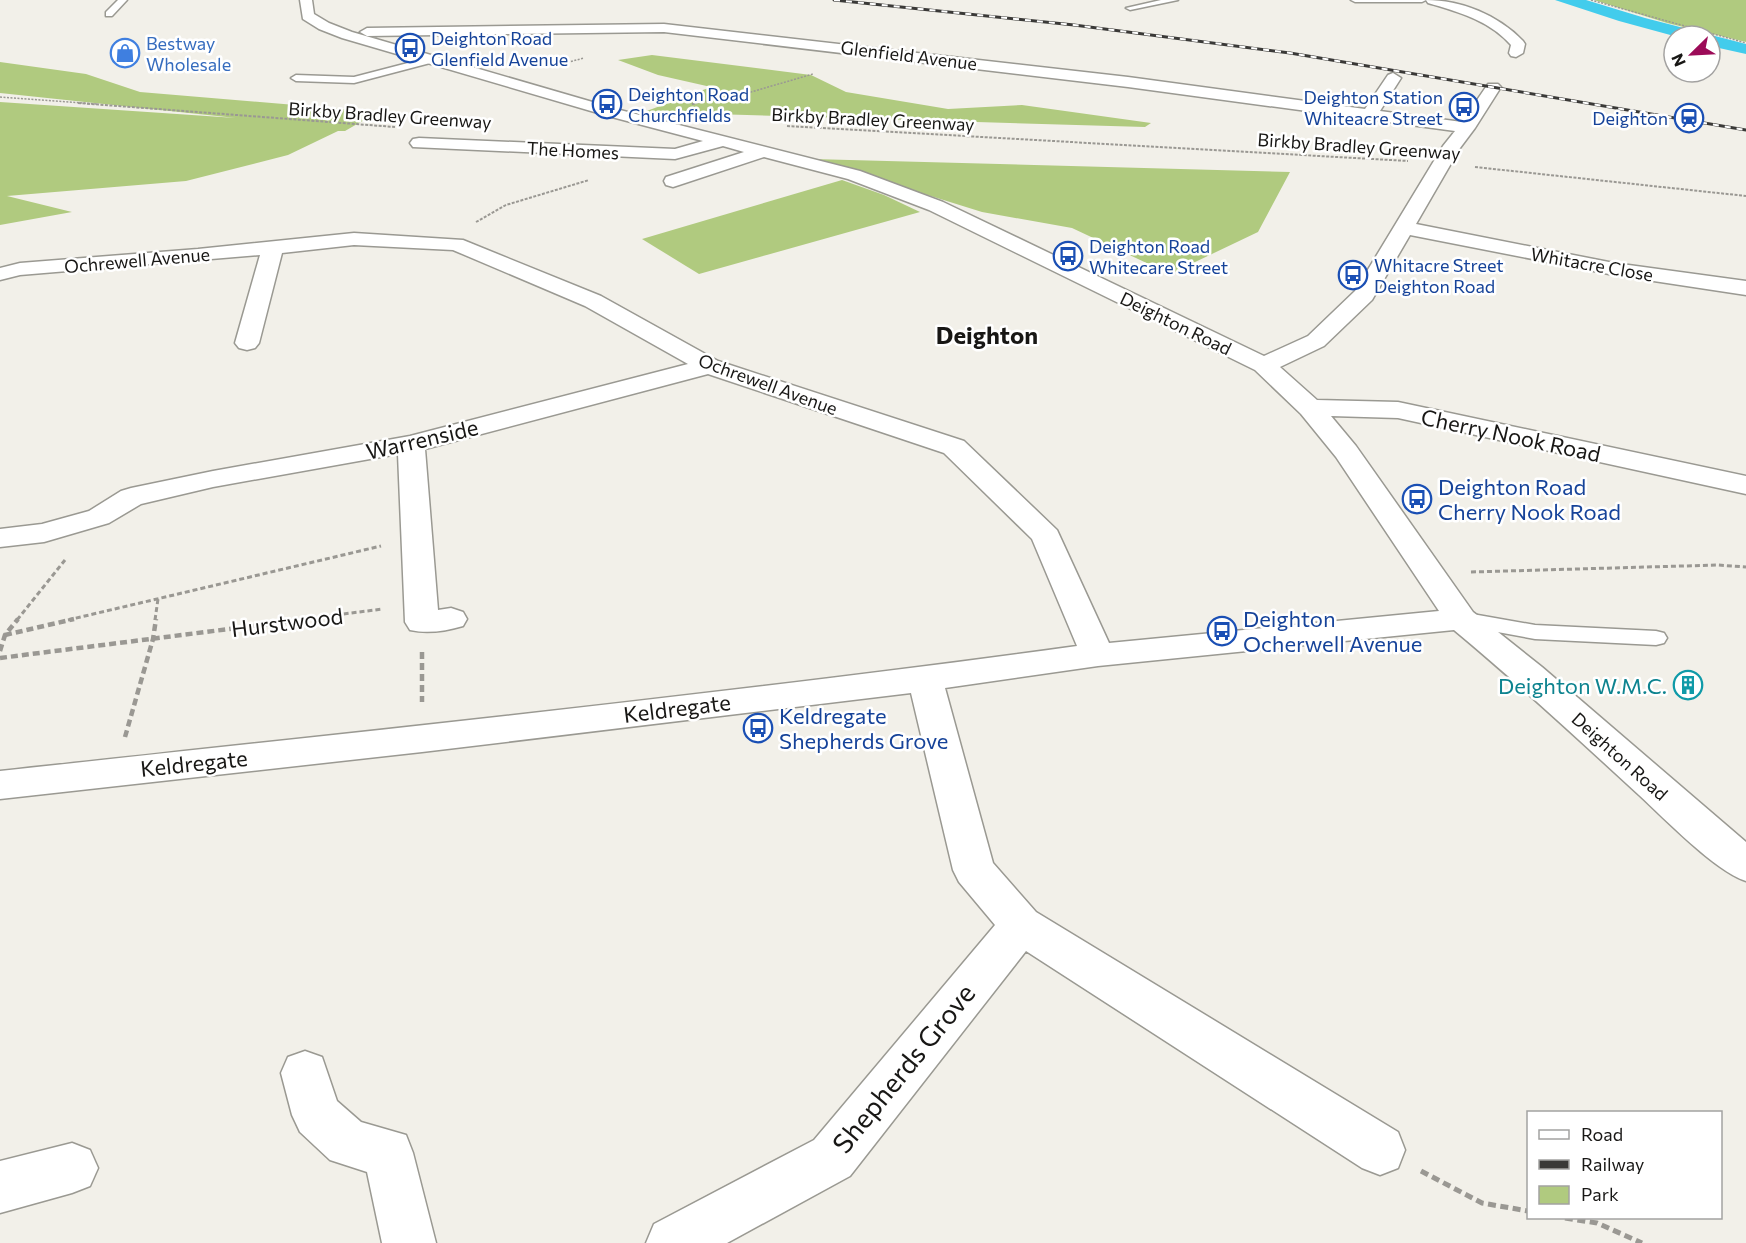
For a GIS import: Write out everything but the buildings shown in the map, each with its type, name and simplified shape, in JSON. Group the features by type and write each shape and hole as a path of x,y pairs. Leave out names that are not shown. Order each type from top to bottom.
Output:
{"street":[{"name":"Deighton Road","path":"306,0 308,16 324,26 348,35 614,113 765,150 854,175 936,206 1264,365 1310,408 1346,452 1461,619 1530,675 1684,813 1746,865"},
{"path":"1432,0 1460,8 1511,35 1518,44 1516,54"},
{"name":"Glenfield Avenue","path":"348,35 387,30 664,28 1128,81 1467,128"},
{"path":"1370,115 1393,78"},
{"path":"1264,365 1316,341 1364,295 1448,155 1493,87"},
{"name":"The Homes","path":"419,143 675,154 725,141"},
{"path":"674,181 765,150"},
{"name":"Whitacre Close","path":"1404,228 1614,269 1746,288"},
{"name":"Ochrewell Avenue","path":"0,274 20,269 198,255 354,239 456,244 593,301 709,366 954,447 1046,536 1098,655"},
{"path":"247,343 273,246"},
{"name":"Warrenside","path":"0,518 131,497 213,479 411,444 709,366"},
{"name":"Cherry Nook Road","path":"1310,408 1398,410 1746,485"},
{"path":"411,444 418,537 431,615"},
{"name":"Warrenside","path":"0,538 44,533 99,518 131,497"},
{"name":"Keldregate","path":"0,785 422,739 925,679 1098,655 1461,619"},
{"path":"925,679 974,870 1021,925 1380,1150"},
{"name":"Shepherds Grove","path":"674,1243 832,1158 1021,925"},
{"path":"305,1073 317,1114 348,1143 388,1153 409,1243"},
{"path":"0,1187 72,1168"}],"lane":[{"path":"109,14 123,0"},
{"path":"1130,8 1174,0"},
{"path":"1355,0 1422,0"},
{"path":"296,78 354,80 431,60"},
{"path":"1461,619 1535,632 1656,638"}],"path":[{"path":"1591,0 1746,43"},
{"path":"687,105 794,81 855,55 854,49"},
{"name":"Birkby Bradley Greenway","path":"0,97 396,127"},
{"name":"Birkby Bradley Greenway","path":"781,126 1194,147 1448,155 1746,196"},
{"path":"439,243 506,205 593,178"},
{"path":"0,651 5,635 99,518"},
{"name":"Hurstwood","path":"5,635 418,537"},
{"path":"1430,573 1718,565 1746,567"},
{"path":"115,772 153,639 158,599"},
{"path":"422,739 431,615"},
{"name":"Hurstwood","path":"0,658 153,639 431,615"},
{"path":"1380,1150 1482,1203 1527,1211"},
{"path":"1571,1219 1597,1223 1642,1243"}],"green space":[{"path":"1594,0 1746,0 1746,42 1722,36 1722,24 1667,23"},
{"path":"652,55 811,75 846,92 948,109 1022,105 1151,123 1145,127 644,112 711,87 658,75 618,60"},
{"path":"0,62 86,74 140,92 378,112 345,131 338,131 288,155 186,181 7,196 72,212 0,225 0,102 236,118 0,93"},
{"path":"812,159 1290,172 1258,232 1170,274 1072,228 982,212"},
{"path":"842,180 884,195 920,212 699,274 642,239"}],"water":[{"path":"1555,0 1586,0 1668,24 1662,24 1662,33"},
{"path":"1722,38 1746,44 1746,54 1722,49"}],"railway":[{"path":"834,0 1074,25 1290,53 1746,130"}],"place":[{"name":"Deighton Road Glenfield Avenue","path":"410,48"},
{"name":"Bestway Wholesale","path":"125,53"},
{"name":"Deighton Road Churchfields","path":"607,104"},
{"name":"Deighton Station Whiteacre Street","path":"1464,107"},
{"name":"Deighton","path":"1689,118"},
{"name":"Deighton Road Whitecare Street","path":"1068,256"},
{"name":"Whitacre Street Deighton Road","path":"1353,275"},
{"name":"Deighton Road Cherry Nook Road","path":"1417,499"},
{"name":"Deighton Ocherwell Avenue","path":"1222,631"},
{"name":"Deighton W.M.C.","path":"1688,685"},
{"name":"Keldregate Shepherds Grove","path":"758,728"}],"district":[{"name":"Deighton","path":"987,334"}]}
